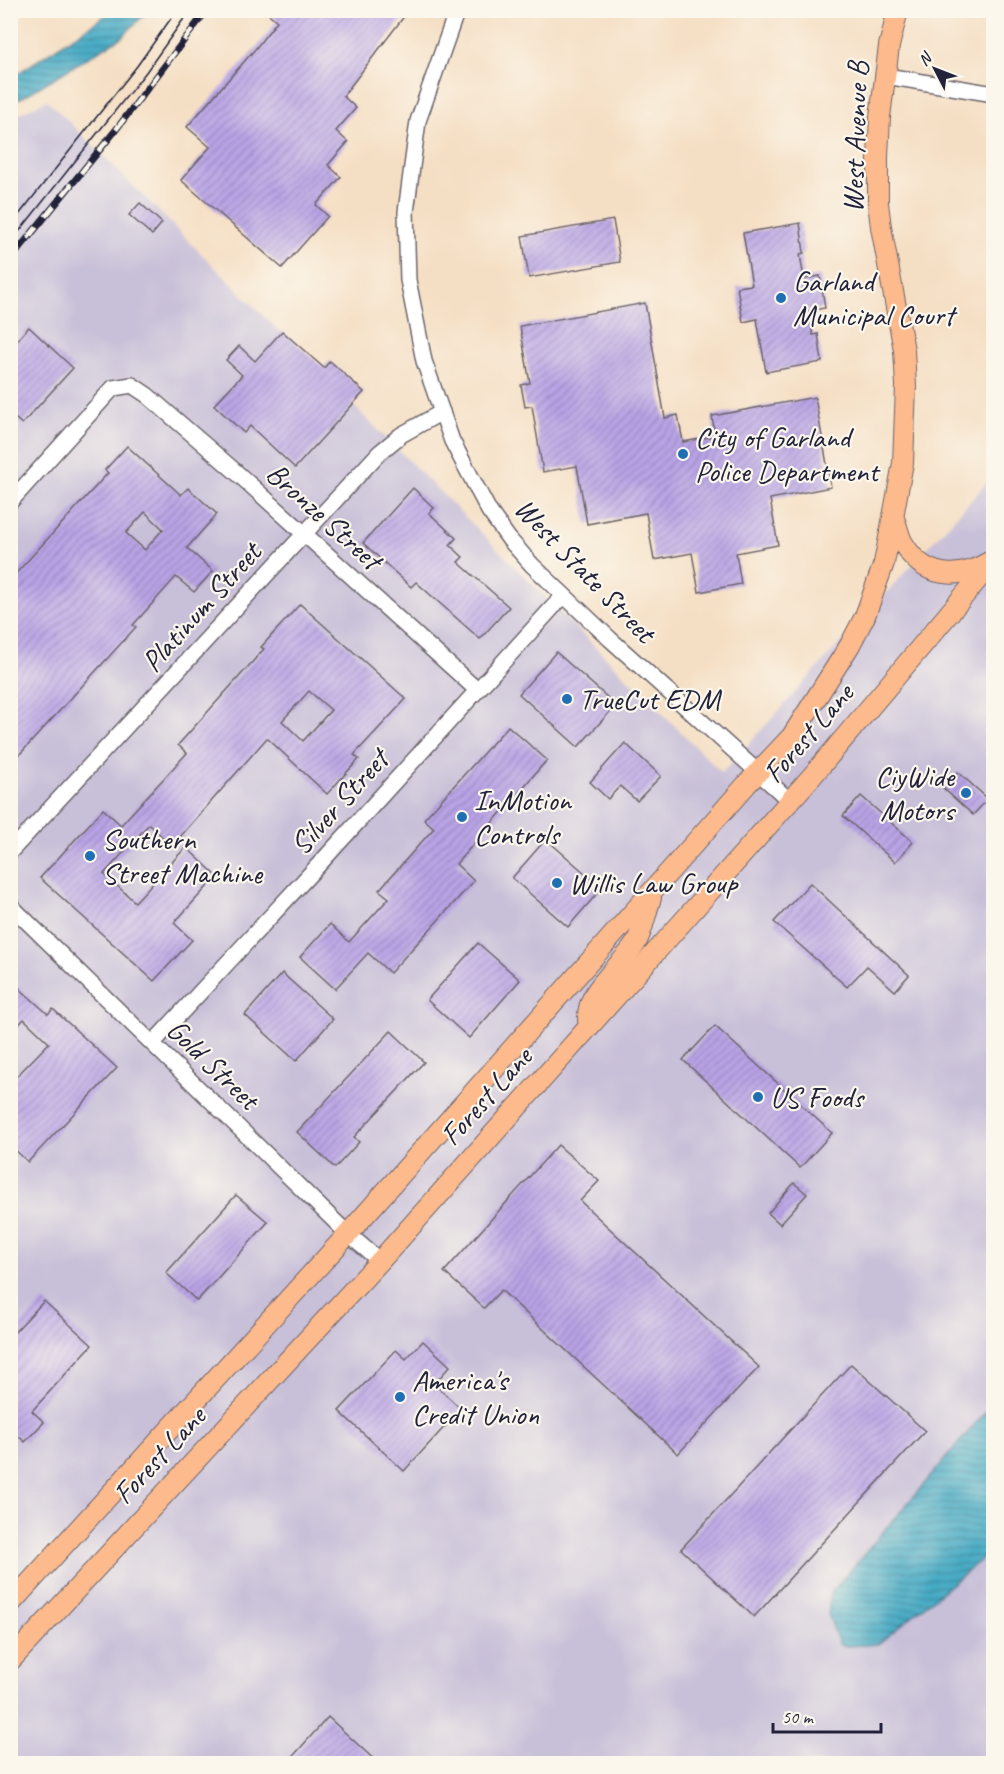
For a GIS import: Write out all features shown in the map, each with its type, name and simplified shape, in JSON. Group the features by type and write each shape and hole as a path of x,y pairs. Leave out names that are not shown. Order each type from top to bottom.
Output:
{"main road":[{"name":"West Avenue B","path":"893,517 903,463 906,386 904,350 878,203 880,117 889,46 898,10"},
{"path":"893,517 904,544 922,565 930,570 956,575 977,570 993,559"},
{"name":"Forest Lane","path":"10,1604 348,1234 792,736 828,683 865,616 881,572 893,517"},
{"name":"Forest Lane","path":"10,1661 380,1261 790,801 993,559"},
{"path":"589,1026 586,1015 589,1002 637,942 654,890"}],"street":[{"name":"West State Street","path":"457,10 418,121 406,212 408,280 424,361 452,441 489,511 508,538 563,596 790,801"},
{"path":"886,76 993,94"},
{"name":"Bronze Street","path":"10,502 113,388 132,385 190,432 477,690"},
{"name":"Platinum Street","path":"10,852 379,453 400,435 442,412"},
{"name":"Silver Street","path":"153,1043 316,868 563,596"},
{"name":"Gold Street","path":"10,905 348,1234 380,1261"}],"shaded area":[{"path":"47,100 722,773 993,476 994,1763 11,1764 10,118"}],"water":[{"path":"110,11 148,11 122,37 11,102 11,78"},
{"path":"993,1403 993,1550 878,1644 847,1646 839,1644 828,1614 831,1593"}],"building":[{"path":"264,10 409,10 343,96 356,108 336,131 348,142 328,165 341,177 316,205 328,216 282,268 181,180 210,147 187,127 277,21"},
{"path":"140,203 162,223 152,235 129,215"},
{"path":"613,220 620,262 529,278 522,236"},
{"name":"Garland Municipal Court","path":"800,223 804,253 800,254 804,279 820,276 825,308 808,311 813,335 818,334 822,362 766,372 757,319 743,322 737,287 752,285 743,233"},
{"name":"City of Garland Police Department","path":"645,303 665,418 678,415 683,442 715,436 712,416 815,397 831,487 770,499 778,545 736,553 741,584 699,592 692,553 654,560 646,513 587,524 577,466 543,472 532,406 525,407 521,385 530,383 520,326"},
{"path":"29,327 73,368 22,424 10,414 10,348"},
{"path":"282,331 324,368 330,361 364,392 295,468 250,426 244,433 214,405 242,375 226,360 239,346 255,361"},
{"path":"127,446 181,495 188,488 217,514 187,548 213,571 194,592 176,577 133,625 136,627 10,765 10,580 108,473 105,470","holes":["145,512 163,529 145,550 126,533"]},
{"path":"413,488 434,508 429,513 456,538 450,545 463,557 458,562 509,607 480,639 416,582 411,587 363,543"},
{"path":"300,604 406,699 354,755 359,759 327,794 267,738 172,846 149,824 104,874 135,902 186,847 217,876 174,923 192,940 154,981 40,878 103,809 121,825 187,753 178,745 264,649 261,647","holes":["309,691 331,710 303,741 282,721"]},
{"name":"TrueCut EDM","path":"556,652 616,705 578,747 519,694"},
{"path":"508,726 547,760 456,864 474,881 390,973 368,953 335,989 300,957 330,924 349,942 389,898 379,890 434,828 424,819"},
{"path":"625,743 661,776 637,801 620,786 608,799 590,782"},
{"name":"CiyWide Motors","path":"958,772 988,799 973,815 943,788"},
{"path":"861,796 913,842 895,862 843,816"},
{"name":"Willis Law Group","path":"546,839 602,888 568,927 512,878"},
{"path":"810,883 909,975 895,991 867,966 847,987 774,922"},
{"path":"478,943 520,980 469,1038 427,1000"},
{"path":"282,973 333,1019 296,1061 245,1015"},
{"path":"10,980 48,1014 53,1009 117,1068 28,1162 10,1145 10,1083 49,1043 24,1019 10,1034"},
{"name":"US Foods","path":"715,1026 832,1133 800,1168 683,1060"},
{"path":"391,1031 424,1062 354,1137 359,1142 335,1168 297,1132"},
{"path":"558,1145 599,1181 580,1201 759,1367 678,1454 501,1290 484,1308 444,1272"},
{"path":"794,1183 807,1194 780,1224 768,1213"},
{"path":"236,1195 268,1222 197,1301 166,1273"},
{"path":"44,1301 92,1345 32,1411 44,1422 25,1442 10,1429 10,1337"},
{"name":"America's Credit Union","path":"423,1341 450,1366 434,1384 461,1409 404,1471 339,1411 396,1350 406,1359"},
{"path":"851,1364 925,1431 754,1617 681,1549"},
{"path":"328,1717 379,1764 286,1764"}],"tram line":[{"path":"10,226 137,66 177,10"},
{"path":"10,243 146,72 190,10"}],"railway":[{"path":"10,260 115,131 207,10"}],"place":[{"name":"Garland Municipal Court","path":"781,298"},
{"name":"City of Garland Police Department","path":"683,454"},
{"name":"TrueCut EDM","path":"567,699"},
{"name":"CiyWide Motors","path":"966,793"},
{"name":"InMotion Controls","path":"462,817"},
{"name":"Southern Street Machine","path":"90,856"},
{"name":"Willis Law Group","path":"557,883"},
{"name":"US Foods","path":"758,1097"},
{"name":"America's Credit Union","path":"400,1397"}]}
